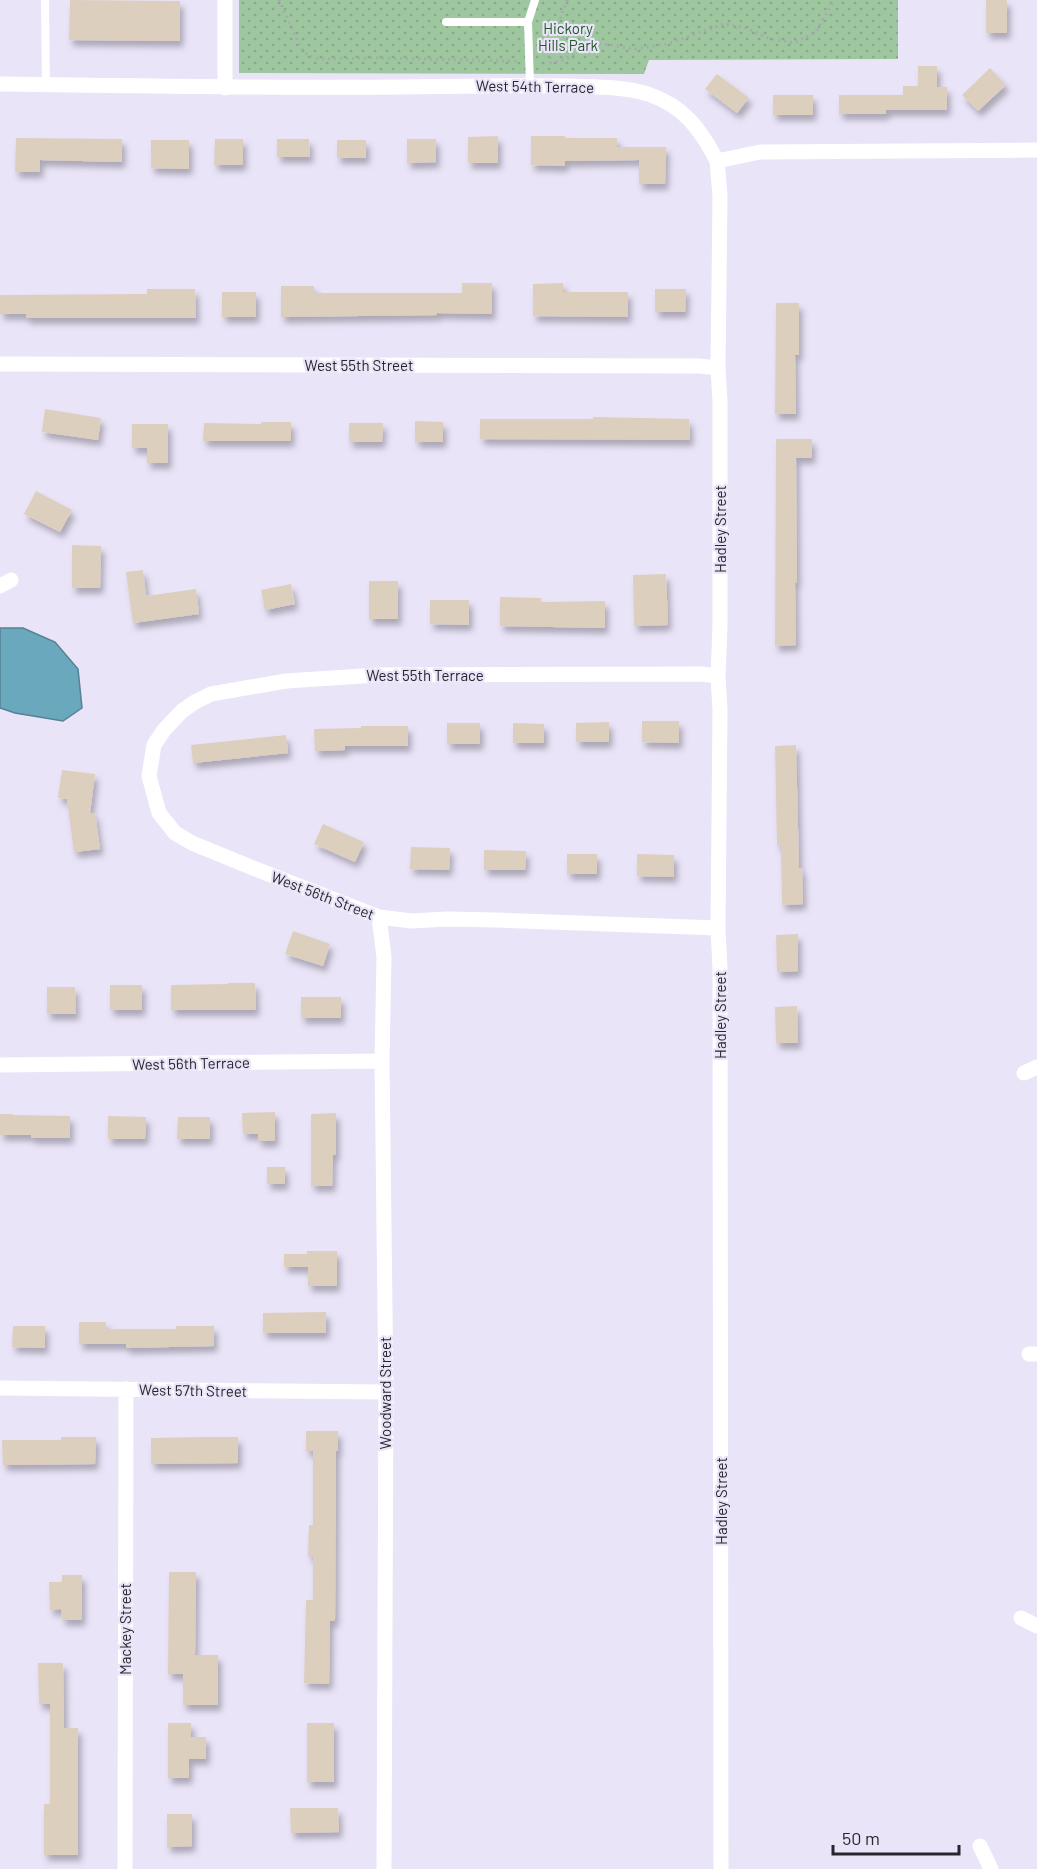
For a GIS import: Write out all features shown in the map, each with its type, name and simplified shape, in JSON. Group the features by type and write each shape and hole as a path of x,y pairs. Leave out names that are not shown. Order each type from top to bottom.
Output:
{"street":[{"path":"225,0 225,88"},
{"name":"West 54th Terrace","path":"0,84 225,88 530,85 608,87 646,94 670,103 694,124 707,142 717,162"},
{"path":"717,162 760,153 1037,150"},
{"name":"Hadley Street","path":"717,162 720,195 718,927 720,969 722,1869"},
{"name":"West 55th Street","path":"0,364 699,366 718,368"},
{"name":"West 55th Terrace","path":"154,745 164,730 182,711 211,694 286,681 378,675 702,674 718,676"},
{"name":"West 56th Street","path":"154,745 149,776 153,795 159,813 175,833 192,843 243,864 380,916 412,921 447,919 718,927"},
{"name":"Woodward Street","path":"380,916 384,957 382,1061 386,1392 384,1869"},
{"name":"West 56th Terrace","path":"0,1065 382,1061"},
{"name":"West 57th Street","path":"0,1388 386,1392"},
{"name":"Mackey Street","path":"125,1869 126,1389"},
{"path":"1021,1618 1037,1626"},
{"path":"980,1846 991,1869"}],"lane":[{"path":"45,0 46,85"},
{"path":"530,85 528,21 536,0"},
{"path":"446,21 528,21"}],"path":[{"path":"279,0 301,48 309,56 319,59 516,61"},
{"path":"567,0 550,47 550,63 563,60 595,44 636,49 667,44 724,24 747,28 768,38 794,43 816,32 834,0"}],"green space":[{"name":"Hickory Hills Park","path":"239,0 898,0 898,59 649,60 644,74 239,73"}],"water":[{"path":"0,628 23,628 55,642 78,669 82,708 63,721 15,713 0,708"}],"building":[{"path":"70,0 180,1 180,41 69,40"},
{"path":"986,0 1007,0 1007,33 986,33"},
{"path":"918,66 937,66 937,87 947,87 947,110 886,110 886,114 839,114 839,95 903,95 903,86 918,86"},
{"path":"990,68 1006,85 978,111 962,95"},
{"path":"717,74 749,98 737,113 705,89"},
{"path":"773,95 813,95 813,115 773,115"},
{"path":"498,136 498,163 468,163 468,137"},
{"path":"531,136 617,138 617,147 666,147 665,184 639,184 639,160 565,161 565,166 531,165"},
{"path":"16,138 122,139 122,162 40,160 40,172 15,172"},
{"path":"215,139 243,139 243,165 214,165"},
{"path":"277,139 309,139 310,157 277,157"},
{"path":"407,139 436,139 436,162 407,163"},
{"path":"151,140 189,140 189,169 151,168"},
{"path":"337,140 366,140 366,158 337,158"},
{"path":"462,283 492,283 492,314 281,317 281,286 314,286 314,293 462,293"},
{"path":"563,283 563,292 628,292 628,317 533,316 533,284"},
{"path":"147,289 195,289 196,318 26,318 26,314 0,314 0,295 147,294"},
{"path":"655,289 686,289 685,312 655,312"},
{"path":"222,292 256,292 256,317 222,317"},
{"path":"776,303 799,303 799,355 795,355 796,414 775,414"},
{"path":"45,409 101,418 98,440 42,432"},
{"path":"593,417 689,419 690,440 480,439 480,419 593,419"},
{"path":"415,421 443,422 443,442 415,442"},
{"path":"261,422 291,422 291,441 203,441 204,423 261,424"},
{"path":"349,423 383,423 382,442 349,442"},
{"path":"132,424 168,424 168,463 147,463 147,448 132,448"},
{"path":"776,439 812,439 812,458 796,458 796,645 775,646"},
{"path":"36,491 72,510 60,532 24,514"},
{"path":"72,545 101,546 100,588 72,588"},
{"path":"143,570 146,596 196,589 199,614 133,623 126,572"},
{"path":"666,574 668,625 634,626 633,575"},
{"path":"369,581 398,581 398,619 369,619"},
{"path":"291,584 295,604 265,610 261,590"},
{"path":"500,597 541,598 541,602 605,601 605,628 500,626"},
{"path":"430,600 469,600 469,625 430,624"},
{"path":"642,721 679,721 679,743 642,742"},
{"path":"609,722 609,742 576,742 576,723"},
{"path":"447,723 480,723 480,744 447,744"},
{"path":"513,723 544,724 544,743 513,743"},
{"path":"361,726 408,726 408,746 345,746 345,750 315,751 314,729 361,728"},
{"path":"286,735 288,753 193,763 191,745"},
{"path":"796,745 799,868 802,868 803,904 782,905 781,845 777,845 775,746"},
{"path":"62,770 95,774 90,814 95,813 100,849 74,852 67,799 58,798"},
{"path":"323,824 364,842 355,862 314,844"},
{"path":"411,847 450,848 449,870 410,869"},
{"path":"484,850 526,851 525,870 484,870"},
{"path":"567,854 597,854 597,874 567,874"},
{"path":"637,854 674,855 674,877 637,876"},
{"path":"293,931 330,944 323,966 285,954"},
{"path":"798,934 798,971 777,972 776,935"},
{"path":"255,983 256,1010 171,1010 171,985"},
{"path":"110,985 142,985 142,1010 110,1010"},
{"path":"47,987 75,987 76,1014 47,1014"},
{"path":"301,997 341,997 341,1018 301,1018"},
{"path":"797,1006 798,1043 776,1043 775,1007"},
{"path":"275,1112 275,1141 258,1141 258,1134 243,1134 242,1113"},
{"path":"336,1113 336,1155 333,1155 332,1186 311,1186 311,1114"},
{"path":"0,1114 70,1116 70,1138 0,1135"},
{"path":"108,1116 146,1117 145,1139 108,1139"},
{"path":"178,1117 210,1117 210,1139 177,1139"},
{"path":"267,1167 285,1167 285,1184 267,1184"},
{"path":"307,1251 337,1251 337,1286 308,1286 308,1267 284,1267 284,1254 307,1254"},
{"path":"326,1312 326,1333 263,1333 263,1313"},
{"path":"79,1322 106,1322 106,1329 176,1329 176,1326 214,1326 214,1346 126,1348 126,1344 79,1344"},
{"path":"13,1326 45,1326 45,1348 12,1347"},
{"path":"306,1431 338,1431 335,1621 330,1621 329,1684 304,1683 306,1600 313,1600 313,1556 308,1556 309,1525 313,1525 313,1451 306,1451"},
{"path":"61,1437 96,1437 95,1464 3,1465 2,1440 61,1440"},
{"path":"238,1437 238,1463 151,1464 151,1438"},
{"path":"169,1572 196,1572 195,1655 218,1655 218,1705 183,1705 183,1674 168,1674"},
{"path":"62,1575 82,1575 82,1620 62,1620 61,1609 50,1610 49,1582 62,1582"},
{"path":"38,1663 63,1663 64,1728 78,1728 78,1855 44,1855 44,1804 50,1804 50,1704 39,1704"},
{"path":"168,1723 191,1723 191,1737 206,1737 206,1759 189,1759 189,1778 168,1778"},
{"path":"307,1723 334,1723 334,1782 307,1782"},
{"path":"290,1808 338,1808 339,1832 291,1833"},
{"path":"167,1814 192,1814 192,1846 167,1847"}]}
